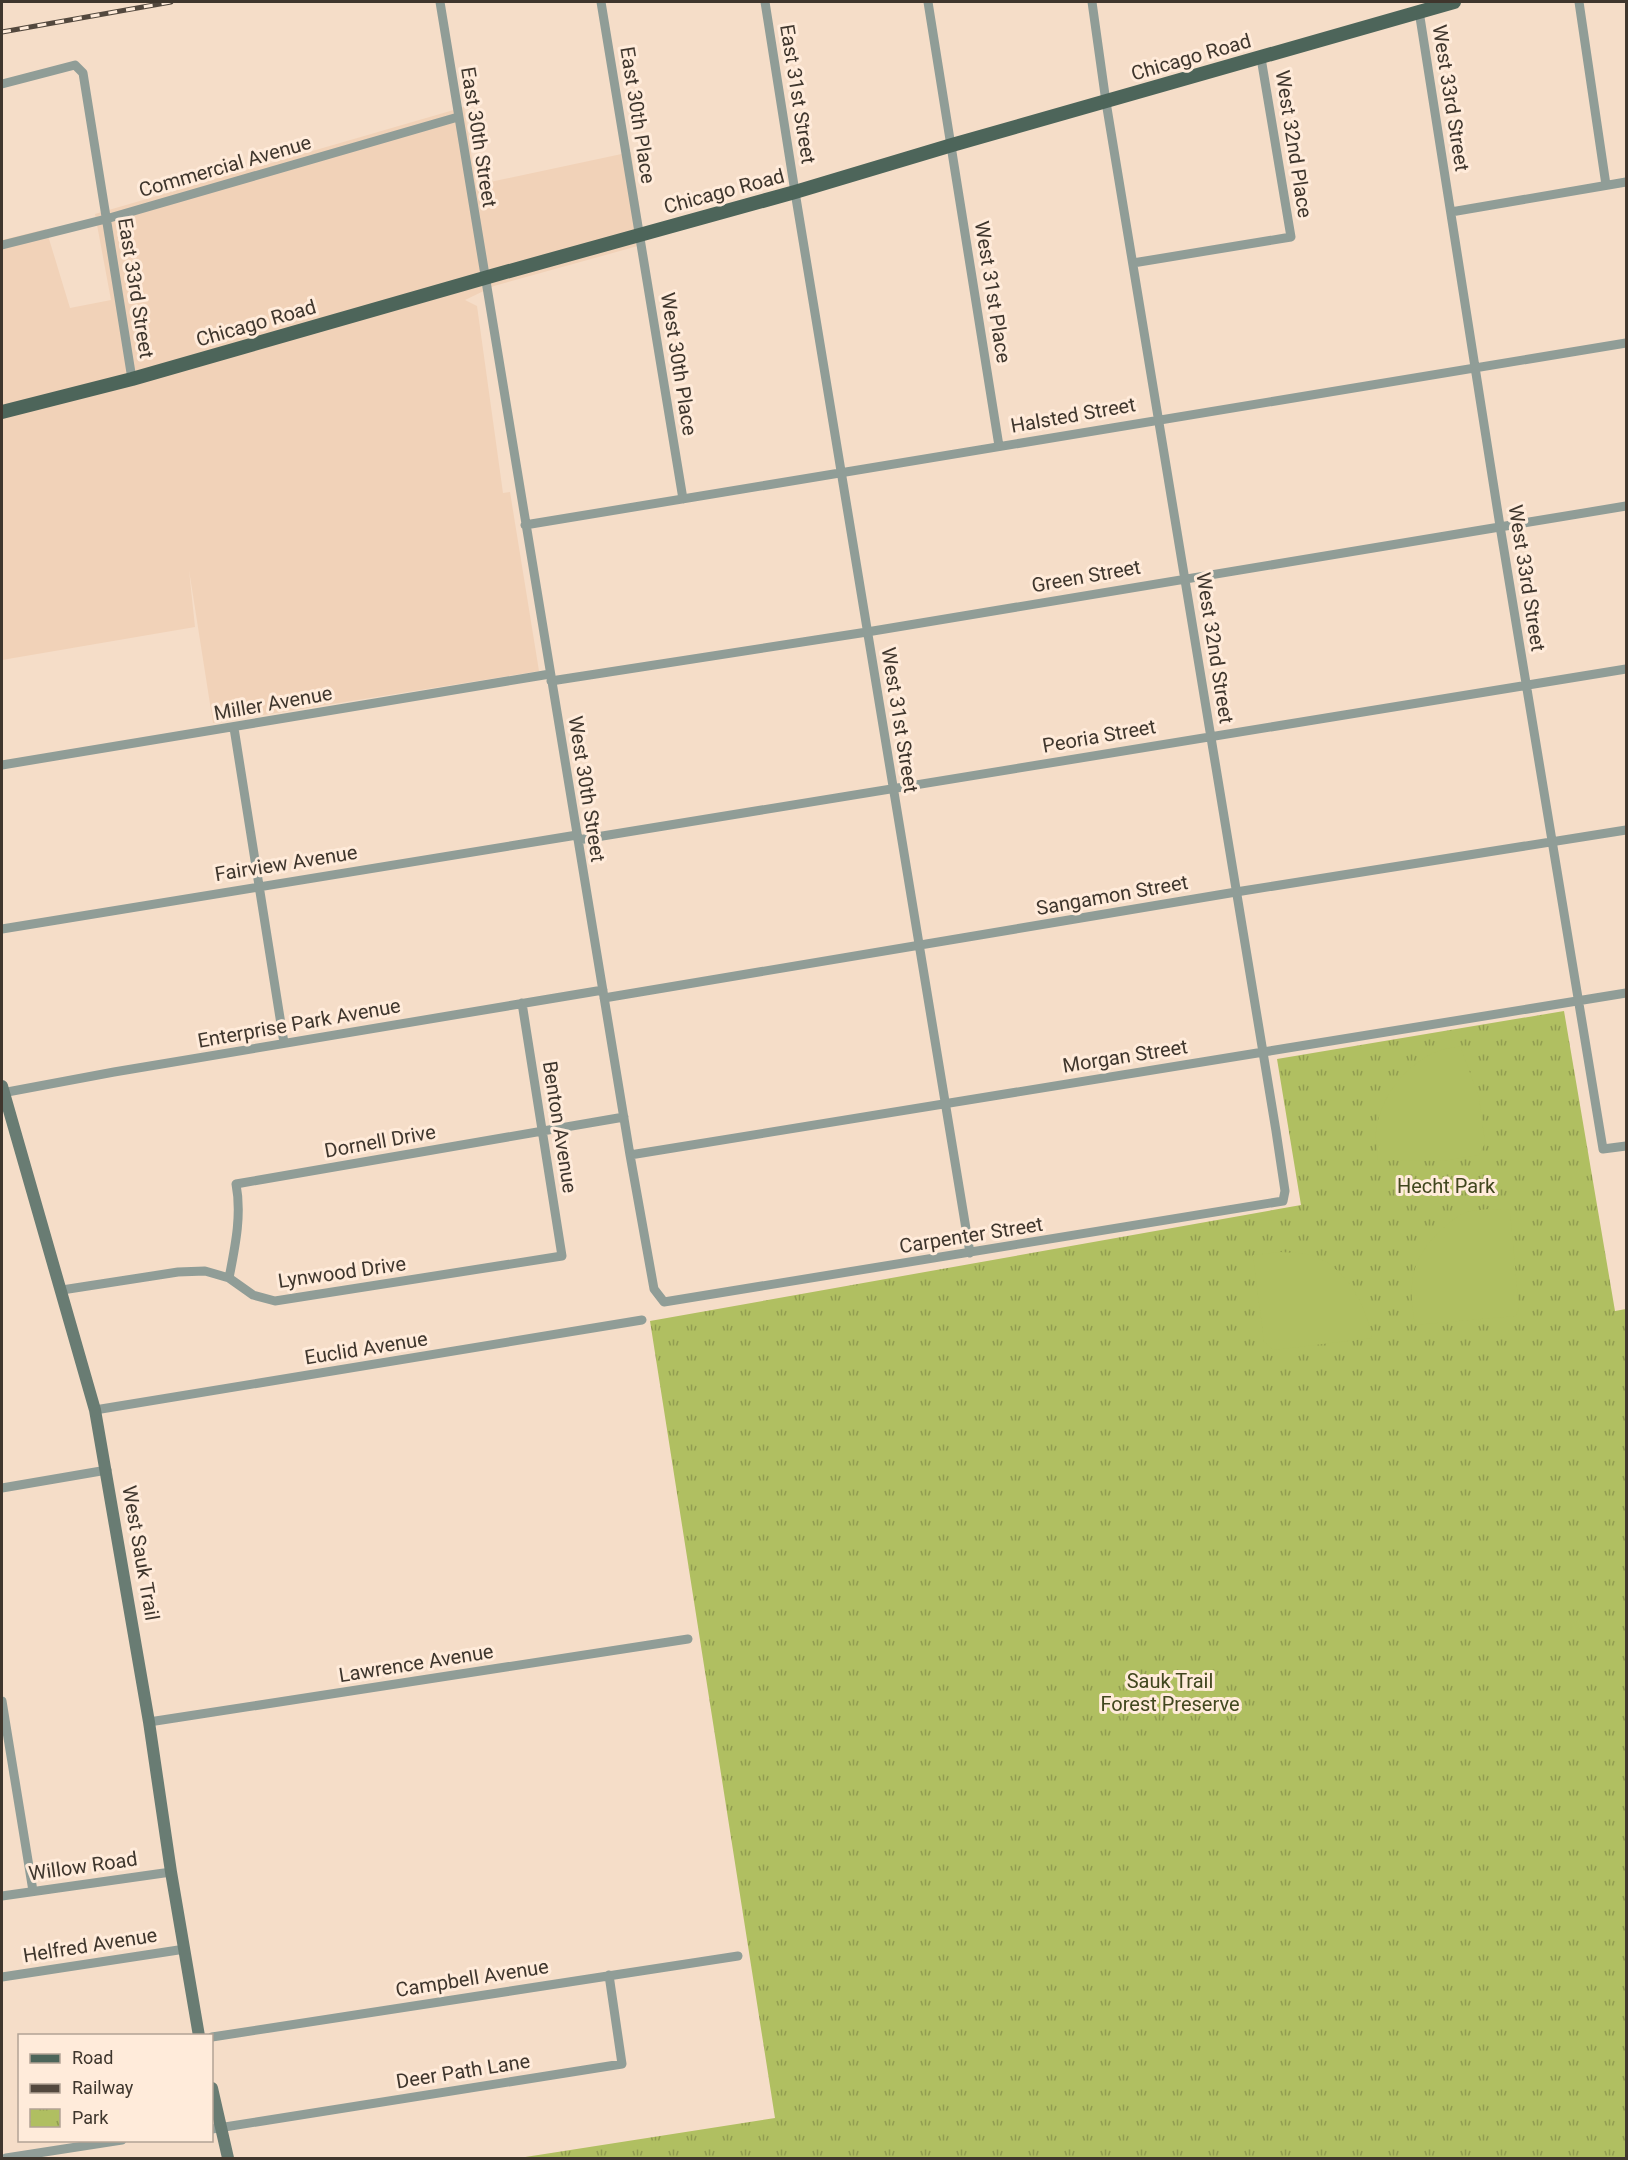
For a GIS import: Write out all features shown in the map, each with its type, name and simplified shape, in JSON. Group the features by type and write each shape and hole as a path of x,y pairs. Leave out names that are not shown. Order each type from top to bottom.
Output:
{"main road":[{"name":"Chicago Road","path":"2,412 132,379 639,234 795,192 1454,2"},
{"name":"West Sauk Trail","path":"2,1091 62,1290 95,1410 107,1470 149,1722 171,1872 200,2034"},
{"path":"213,2098 216,2129 228,2158"}],"street":[{"name":"East 30th Street","path":"440,2 484,278"},
{"name":"East 30th Place","path":"601,2 639,234"},
{"name":"East 31st Street","path":"765,2 795,192"},
{"name":"West 31st Place","path":"928,2 999,446"},
{"name":"West 32nd Street","path":"1092,2 1106,102 1263,1052 1285,1191 1283,1201"},
{"path":"1579,2 1606,185"},
{"name":"West 33rd Street","path":"1419,12 1500,526 1603,1149 1626,1146"},
{"name":"West 32nd Place","path":"1133,263 1291,237 1261,58"},
{"name":"East 33rd Street","path":"2,84 75,65 83,73 132,379"},
{"name":"Commercial Avenue","path":"2,245 106,219 458,117"},
{"path":"1451,212 1626,182"},
{"name":"West 31st Street","path":"795,192 970,1254"},
{"name":"West 30th Place","path":"639,234 682,499"},
{"name":"West 30th Street","path":"484,278 630,1155 654,1289 664,1302"},
{"name":"Halsted Street","path":"525,525 1158,418 1626,343"},
{"name":"Green Street","path":"551,678 867,632 1626,506"},
{"name":"Peoria Street","path":"577,837 893,789 1211,735 1626,669"},
{"name":"Miller Avenue","path":"2,765 551,678"},
{"path":"234,728 284,1043"},
{"name":"Sangamon Street","path":"603,994 920,946 1236,892 1626,830"},
{"name":"Fairview Avenue","path":"2,929 259,885 577,837"},
{"name":"Morgan Street","path":"630,1155 1626,993"},
{"name":"Enterprise Park Avenue","path":"2,1091 522,1003 603,994"},
{"name":"Benton Avenue","path":"522,1003 562,1256"},
{"name":"Dornell Drive","path":"229,1278 236,1243 240,1203 236,1184 624,1117"},
{"name":"Carpenter Street","path":"664,1302 970,1254 1283,1201"},
{"name":"Lynwood Drive","path":"62,1290 178,1272 205,1271 229,1278 253,1294 275,1302 562,1256"},
{"name":"Euclid Avenue","path":"95,1410 642,1320"},
{"path":"2,1488 107,1470"},
{"name":"Lawrence Avenue","path":"149,1722 688,1639"},
{"path":"2,1701 33,1892"},
{"name":"Willow Road","path":"2,1896 171,1872"},
{"name":"Helfred Avenue","path":"2,1977 185,1949"},
{"name":"Campbell Avenue","path":"213,2037 738,1956"},
{"name":"Deer Path Lane","path":"216,2129 622,2064 609,1975"},
{"path":"6,2158 109,2142"}],"shaded area":[{"path":"464,107 476,185 631,152 645,244 494,286 465,300 477,306 503,493 510,492 539,671 213,723 189,570 195,627 2,660 2,240 46,229 70,308 111,300 95,214"}],"green space":[{"name":"Sauk Trail Forest Preserve","path":"1564,1011 1615,1311 1626,1309 1626,2158 519,2158 775,2118 650,1321 1301,1205 1277,1059"},
{"path":"1460,1046 1479,1097 1485,1143 1479,1155 1443,1161 1378,1160 1376,1135 1378,1119 1395,1085 1422,1059 1436,1052"},
{"path":"1490,1209 1510,1210 1519,1309 1515,1316 1415,1325 1412,1285 1422,1252 1440,1231 1456,1218 1467,1212"},
{"path":"1280,1252 1314,1256 1336,1270 1360,1301 1372,1338 1274,1350 1264,1342 1253,1255"}],"railway":[{"path":"2,32 171,2"}],"park label":[{"name":"Hecht Park","path":"1446,1186"}]}
